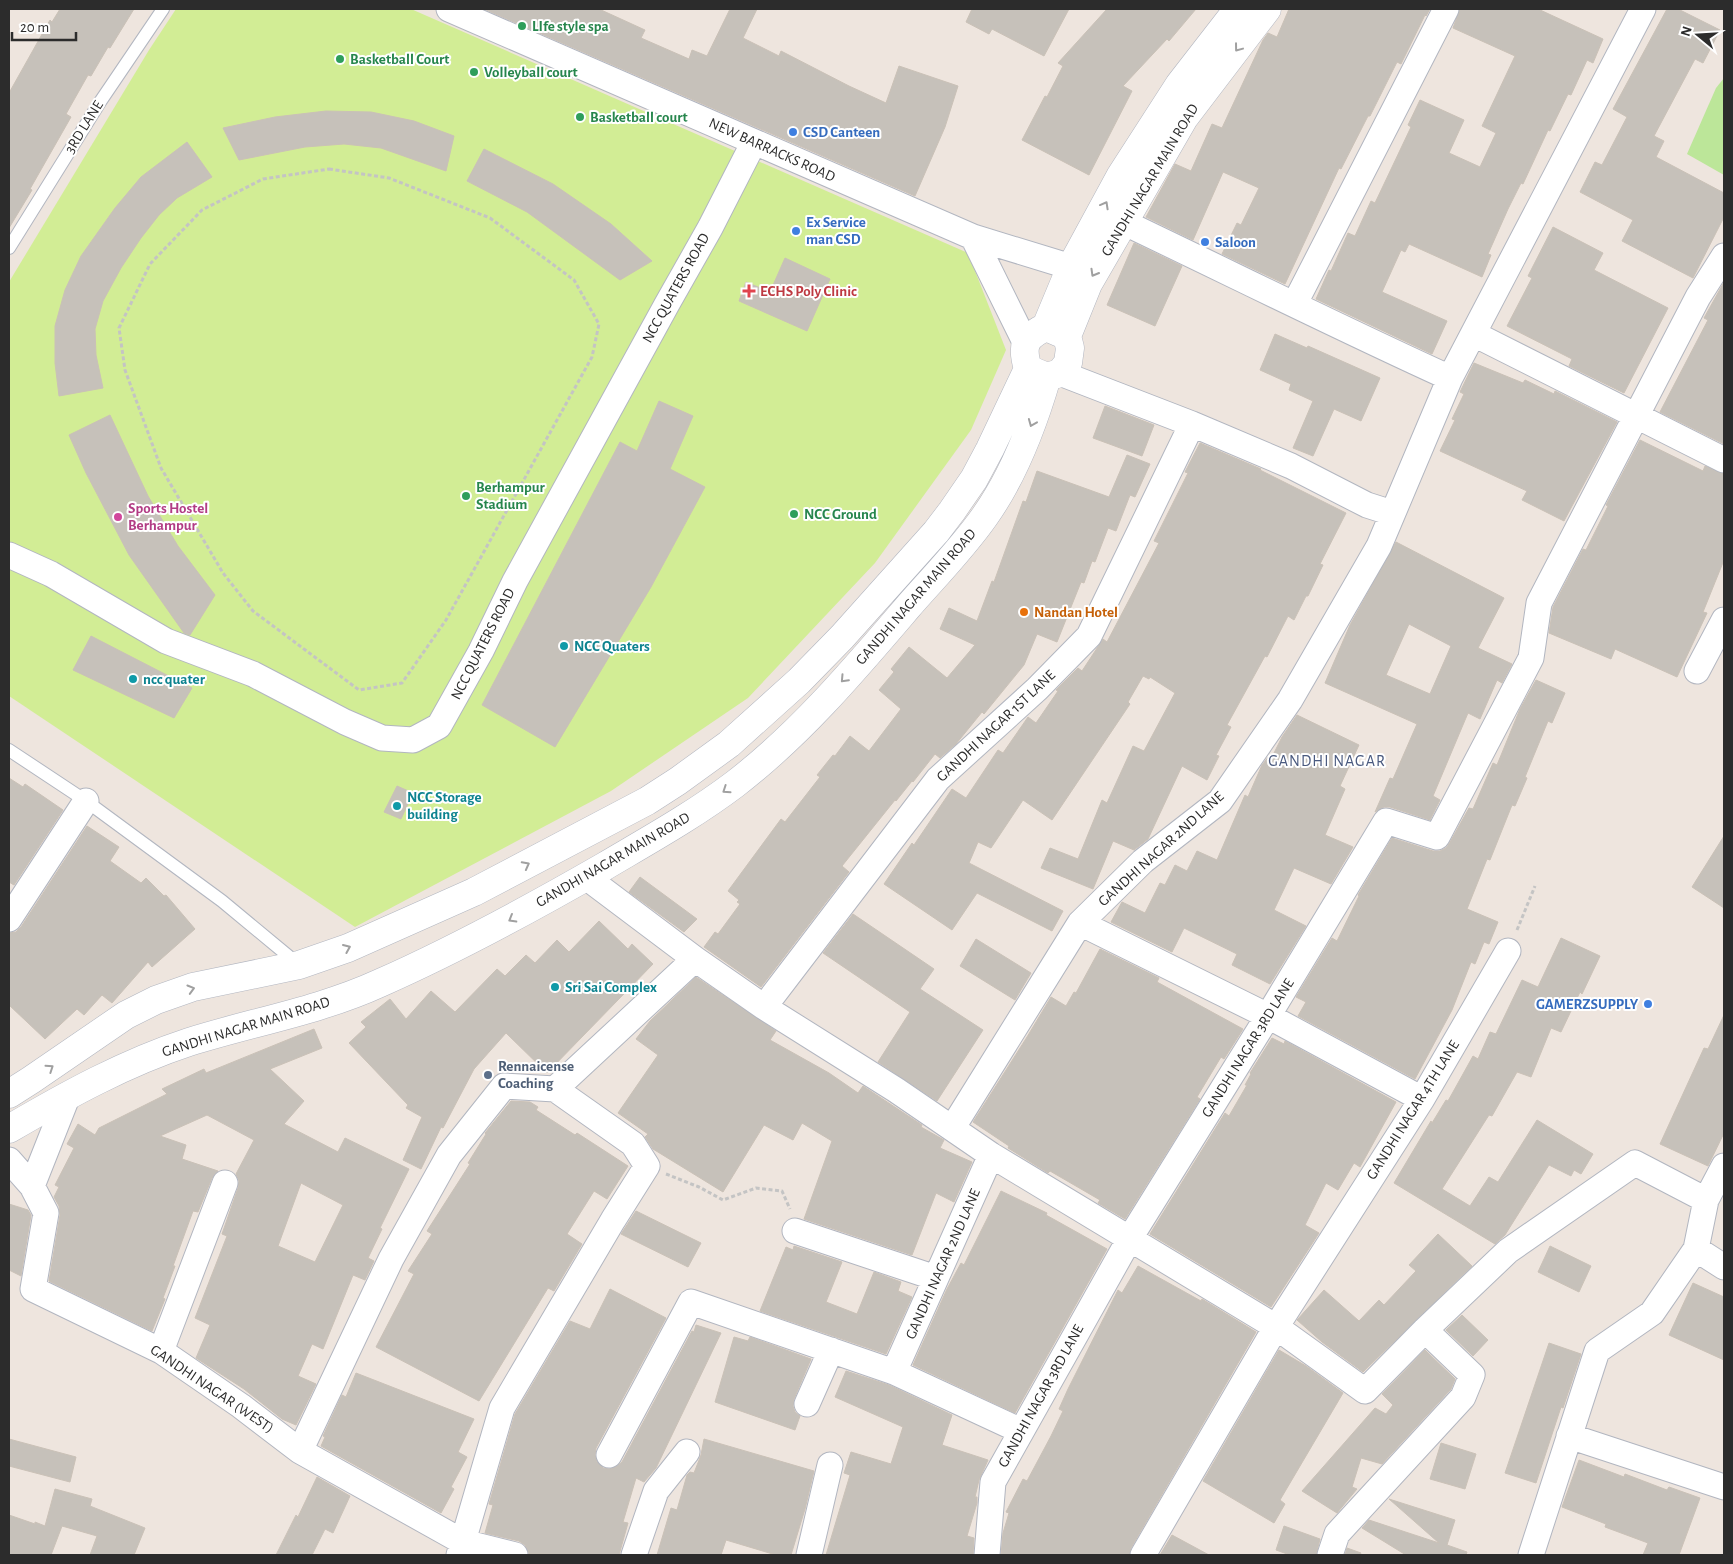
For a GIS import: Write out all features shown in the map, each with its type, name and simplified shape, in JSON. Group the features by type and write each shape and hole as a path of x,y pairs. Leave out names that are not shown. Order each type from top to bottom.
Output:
{"street":[{"name":"NEW BARRACKS ROAD","path":"449,9 973,237 1072,267"},
{"name":"GANDHI NAGAR MAIN ROAD","path":"1046,335 1072,267 1121,175 1179,85 1238,9"},
{"name":"GANDHI NAGAR MAIN ROAD","path":"1046,335 1088,284 1184,118 1267,9"},
{"path":"1295,304 1446,9"},
{"name":"GANDHI NAGAR 2ND LANE","path":"953,1127 1080,923 1143,861 1220,801 1290,700 1380,546 1392,513 1450,378 1643,9"},
{"name":"NCC QUATERS ROAD","path":"9,555 51,574 166,641 253,674 345,722 382,738 413,740 439,726 482,650 520,572 710,228 754,142"},
{"path":"1123,222 1450,378"},
{"path":"973,237 1046,335 1070,348 1068,363 1045,373"},
{"path":"1636,414 1698,297 1724,256"},
{"path":"1474,334 1724,460"},
{"path":"1046,335 1024,357 1045,373 1192,424 1291,466 1367,505 1392,513"},
{"name":"GANDHI NAGAR MAIN ROAD","path":"9,1129 68,1094 135,1062 188,1042 309,1008 379,984 501,925 676,824 735,784 797,731 865,658 960,548 985,516 1018,457 1038,408 1045,373"},
{"name":"GANDHI NAGAR MAIN ROAD","path":"9,1094 61,1061 126,1015 156,1000 193,987 299,965 348,948 474,892 647,801 678,781 730,744 800,681 908,565 952,511 974,479 990,449 1045,373"},
{"name":"GANDHI NAGAR 3RD LANE","path":"987,1555 993,1482 1130,1238 1386,821 1437,837 1531,658 1539,603 1636,414"},
{"name":"GANDHI NAGAR 1ST LANE","path":"764,1007 938,780 1037,690 1089,636 1192,424"},
{"path":"1697,672 1724,620"},
{"path":"9,919 86,801"},
{"path":"586,877 695,959 764,1007 953,1127 991,1155 1276,1327 1365,1391 1425,1330 1508,1251 1635,1163 1706,1200"},
{"path":"1080,923 1268,1016 1422,1099"},
{"name":"GANDHI NAGAR 4TH LANE","path":"1143,1555 1276,1327 1422,1099 1508,951"},
{"path":"555,1089 695,959"},
{"path":"300,1450 395,1250 449,1155 504,1086 555,1089 633,1144 647,1166 612,1220 502,1408 461,1549"},
{"path":"32,1186 68,1094"},
{"name":"GANDHI NAGAR 2ND LANE","path":"894,1372 991,1155"},
{"name":"GANDHI NAGAR (WEST)","path":"9,1160 32,1186 46,1213 33,1288 161,1351 241,1406 300,1450 461,1549 515,1555"},
{"path":"1531,1555 1597,1351 1652,1313 1696,1249 1706,1200 1724,1166"},
{"path":"161,1351 225,1183"},
{"path":"795,1231 936,1278"},
{"path":"1696,1249 1724,1267"},
{"path":"609,1455 691,1302 894,1372 1021,1431"},
{"path":"1330,1555 1337,1534 1463,1397 1472,1375 1425,1330"},
{"path":"807,1404 831,1350"},
{"path":"1569,1436 1724,1486"},
{"path":"634,1555 656,1491 687,1452"},
{"path":"809,1555 830,1465"}],"lane":[{"name":"3RD LANE","path":"9,248 100,102 163,9"},
{"path":"9,750 86,801 222,901 299,965"}],"path":[{"path":"329,169 389,178 490,218 574,280 599,324 592,357 446,620 402,684 359,690 253,611 223,573 161,468 125,370 119,328 150,264 202,210 263,178 329,169"},
{"path":"1508,951 1534,886"},
{"path":"647,1166 699,1187 723,1200 756,1188 782,1191 795,1231"}],"green space":[{"name":"Berhampur Stadium","path":"176,9 411,9 968,253 1006,350 971,430 875,563 748,698 611,791 355,927 9,696 9,282 149,50"},
{"path":"1724,78 1724,175 1687,154 1716,88"}],"building":[{"path":"60,9 134,9 91,76 88,75 66,114 71,117 30,189 32,190 9,228 9,93 50,20 52,22"},
{"path":"484,9 599,9 645,30 641,38 689,59 692,50 707,56 730,9 757,9 743,38 779,56 781,51 886,103 899,66 958,86 945,127 915,196"},
{"path":"972,9 1069,9 1044,56 992,29 989,34 966,22"},
{"path":"1107,9 1196,9 1169,41 1167,39 1123,86 1132,91 1089,175 1022,140 1063,66 1058,63"},
{"path":"1289,9 1430,9 1425,15 1401,64 1397,62 1341,169 1339,168 1285,284 1222,254 1237,223 1241,225 1259,188 1223,172 1193,240 1146,217 1175,164 1191,171 1212,124 1222,128 1263,40 1268,33 1277,37"},
{"path":"1460,9 1538,9 1603,39 1593,63 1587,60 1571,95 1568,94 1550,131 1548,130 1523,184 1521,183 1488,254 1491,255 1482,277 1409,244 1405,252 1401,250 1382,292 1447,321 1432,354 1316,299 1348,233 1355,236 1371,201 1375,203 1411,127 1408,125 1420,100 1464,120 1449,153 1480,167 1496,133 1482,126 1515,56 1453,28"},
{"path":"1667,9 1678,9 1720,30 1703,63 1695,59 1654,136 1664,141 1656,157 1724,193 1724,217 1693,278 1622,241 1633,220 1580,192 1595,162 1602,165 1627,117 1613,109"},
{"path":"326,111 371,112 414,121 454,136 446,171 381,148 344,144 305,147 239,160 223,128 275,117"},
{"path":"187,142 212,177 177,198 159,215 121,268 103,301 95,329 96,355 103,388 59,396 55,363 55,326 65,290 81,256 115,208 141,177"},
{"path":"484,149 553,184 611,224 652,261 620,280 527,212 467,181"},
{"path":"1553,227 1603,253 1594,270 1668,308 1624,393 1569,366 1572,359 1507,326 1532,278 1528,276"},
{"path":"1134,243 1182,266 1155,326 1107,305"},
{"path":"785,258 830,279 807,331 739,301 746,282 770,292"},
{"path":"1724,282 1724,444 1660,412 1708,320 1704,318"},
{"path":"1275,334 1307,348 1308,346 1380,378 1361,421 1334,409 1313,456 1293,448 1313,401 1289,390 1291,384 1260,370"},
{"path":"1474,363 1523,383 1525,380 1554,394 1555,391 1617,422 1564,521 1522,500 1527,491 1440,451 1455,420 1452,419 1464,394 1460,392"},
{"name":"NCC Quaters","path":"659,401 693,416 670,469 705,487 651,587 555,747 482,705 620,442 637,451"},
{"path":"1105,406 1154,425 1142,456 1093,438"},
{"path":"110,415 148,496 178,546 215,595 190,635 184,633 129,555 86,473 69,435"},
{"path":"1640,440 1703,471 1705,466 1724,474 1724,560 1703,612 1707,613 1677,677 1615,649 1611,659 1549,633 1553,607 1583,549 1586,550 1608,506 1606,505"},
{"path":"1200,443 1261,469 1346,513 1320,564 1323,565 1308,596 1306,596 1294,620 1288,616 1267,657 1265,656 1227,725 1231,727 1216,755 1219,756 1207,780 1182,766 1148,839 1134,850 1113,841 1093,889 1041,868 1050,848 1078,859 1102,800 1107,803 1133,746 1144,751 1175,693 1150,677 1149,679 1143,676 1128,702 1130,704 1052,820 1023,800 991,848 978,842 969,863 1063,911 1052,931 977,893 952,930 884,884 912,843 914,845 952,789 966,798 998,750 1003,753 1028,717 1036,723 1058,691 1056,690 1078,668 1082,671 1103,639 1107,642 1159,543 1154,541 1188,473 1185,472"},
{"path":"1127,455 1150,464 1135,497 1130,495 1116,531 1108,528 1095,562 1092,561 1084,583 1081,582 1057,642 1037,634 1024,665 984,714 982,712 956,744 940,758 935,754 842,866 849,872 761,987 704,947 715,932 718,934 740,904 737,902 739,900 728,891 781,819 785,822 820,777 817,775 833,755 835,756 850,736 869,751 901,709 879,690 894,672 891,669 909,647 947,678 975,645 940,629 949,608 977,621 992,581 994,582 1023,501 1026,502 1037,471 1109,497"},
{"path":"1396,542 1504,598 1478,648 1512,664 1502,683 1497,680 1480,719 1468,713 1433,796 1440,800 1430,820 1390,807 1384,807 1375,812 1390,778 1393,779 1417,724 1325,683 1350,625","holes":["1409,624 1451,646 1430,694 1386,675"]},
{"name":"ncc quater","path":"91,636 192,688 174,718 73,670"},
{"path":"1536,680 1565,693 1552,723 1548,721 1515,806 1512,805 1490,860 1487,859 1467,909 1498,922 1489,944 1484,942 1475,964 1471,962 1452,1010 1415,1079 1298,1016 1306,1002 1296,997 1332,938 1337,941 1358,895 1392,838 1433,851 1440,851 1446,848 1469,808 1473,809 1493,763 1497,765 1520,709"},
{"path":"1297,715 1359,745 1340,786 1345,789 1325,835 1353,847 1331,884 1294,868 1274,910 1306,926 1270,984 1232,965 1237,954 1184,928 1172,952 1111,922 1122,902 1145,913 1160,883 1165,885 1175,865 1187,871 1197,851 1217,860 1245,795 1248,797 1262,765 1269,756 1272,757 1282,737"},
{"path":"9,778 23,787 25,784 63,810 14,885 9,882"},
{"name":"NCC Storage building","path":"397,786 413,793 401,819 384,812"},
{"path":"87,826 119,847 110,861 141,883 146,878 164,896 166,895 195,929 152,967 148,962 112,1003 102,995 84,1015 77,1009 45,1039 9,1005 9,933 16,932 21,927"},
{"path":"1724,836 1724,908 1692,887"},
{"path":"640,877 697,919 684,932 629,892"},
{"path":"853,914 934,969 920,989 983,1030 937,1101 878,1062 910,1012 823,953"},
{"path":"599,921 628,949 632,944 653,964 547,1073 506,1033 474,1069 443,1128 441,1127 421,1169 403,1160 422,1117 406,1108 408,1105 349,1043 366,1027 361,1022 390,999 406,1019 431,991 455,1012 497,969 505,976 526,955 535,963 557,940 569,952"},
{"path":"1561,938 1600,956 1582,994 1580,992 1561,1032 1551,1028 1531,1077 1517,1072 1492,1116 1489,1115 1442,1189 1470,1206 1489,1177 1498,1182 1537,1120 1593,1154 1581,1174 1574,1170 1571,1176 1549,1165 1505,1235 1495,1244 1394,1183 1431,1121 1432,1123 1446,1100 1448,1101 1473,1056 1478,1059 1490,1032 1496,1034 1522,980 1538,987"},
{"path":"976,939 1031,973 1015,1000 960,966"},
{"path":"1100,949 1159,978 1157,982 1243,1029 1224,1059 1221,1057 1197,1097 1200,1099 1125,1219 1098,1203 1100,1200 1050,1171 1048,1173 1008,1148 1009,1146 973,1122 1051,997 1066,1006 1074,992 1076,993"},
{"path":"696,977 776,1031 770,1040 829,1073 858,1093 863,1086 922,1125 921,1127 944,1140 940,1148 972,1162 954,1202 936,1193 912,1255 804,1219 832,1141 802,1123 793,1140 764,1125 723,1192 653,1149 645,1137 648,1134 618,1113 658,1055 636,1039 650,1021"},
{"path":"1724,1015 1724,1133 1708,1166 1660,1144 1704,1048 1708,1049"},
{"path":"314,1029 322,1048 270,1069 304,1101 284,1124 338,1152 345,1138 409,1169 380,1228 382,1229 368,1258 374,1261 365,1280 353,1275 323,1349 312,1344 298,1376 316,1384 296,1425 282,1419 244,1389 196,1358 210,1325 195,1318 227,1236 222,1234 238,1188 239,1181 236,1174 254,1140 207,1115 160,1136 186,1145 182,1159 218,1171 212,1178 198,1212 193,1211 173,1266 175,1266 163,1298 165,1299 152,1331 49,1281 60,1215 59,1206 54,1197 59,1187 55,1185 74,1148 67,1144 78,1124 95,1135 99,1128 167,1094 162,1089 204,1069 206,1073","holes":["301,1183 343,1205 315,1262 278,1246"]},
{"path":"1272,1038 1284,1044 1285,1041 1396,1102 1360,1167 1354,1163 1338,1190 1326,1183 1305,1225 1319,1233 1271,1307 1150,1234 1225,1113 1229,1116 1247,1085 1245,1085 1250,1073"},
{"path":"511,1101 530,1102 538,1107 536,1110 575,1135 577,1133 628,1166 607,1199 594,1191 567,1234 582,1244 554,1291 548,1288 479,1401 376,1347 414,1274 408,1271 432,1234 427,1231 470,1164 468,1163 485,1133"},
{"path":"1001,1191 1047,1213 1046,1215 1107,1249 1015,1413 913,1365 947,1289 961,1263 964,1265"},
{"path":"9,1204 28,1210 31,1215 21,1276 9,1270"},
{"path":"636,1211 701,1243 688,1267 621,1234"},
{"path":"1438,1234 1472,1266 1363,1372 1322,1342 1297,1320 1324,1290 1359,1321 1379,1300 1384,1305 1416,1271 1409,1265"},
{"path":"794,1246 842,1262 826,1302 857,1314 874,1272 901,1282 898,1291 912,1297 886,1354 760,1311 786,1247 793,1250"},
{"path":"1550,1246 1591,1266 1579,1292 1538,1272"},
{"path":"1138,1266 1201,1301 1202,1299 1256,1332 1131,1548 1129,1555 1001,1555 1003,1533 1009,1513 1006,1512 1023,1479 1027,1481 1051,1436 1063,1411 1059,1409 1068,1389 1118,1290 1122,1293"},
{"path":"1693,1283 1724,1297 1724,1360 1669,1335"},
{"path":"610,1289 666,1318 596,1448 597,1462 603,1468 616,1467 622,1462 692,1331 694,1332 696,1325 721,1333 656,1468 644,1482 636,1478 623,1522 628,1523 619,1555 529,1554 525,1545 519,1541 485,1533 493,1505 489,1504 515,1414 570,1321 590,1329"},
{"path":"1462,1315 1488,1340 1473,1356 1446,1330"},
{"path":"734,1337 748,1341 750,1337 811,1359 794,1399 793,1406 795,1412 800,1416 795,1430 715,1402"},
{"path":"1549,1343 1581,1354 1536,1483 1505,1473"},
{"path":"1279,1350 1306,1366 1343,1393 1280,1500 1285,1504 1274,1523 1203,1481"},
{"path":"1425,1350 1455,1379 1451,1389 1382,1464 1361,1458 1352,1487 1357,1489 1337,1513 1302,1491 1375,1408 1386,1414 1393,1405 1382,1394"},
{"path":"846,1371 889,1385 952,1415 942,1445 988,1460 979,1480 975,1497 977,1497 977,1503 967,1536 974,1538 973,1555 826,1555 850,1475 844,1473 851,1452 891,1464 903,1427 835,1397"},
{"path":"356,1373 474,1419 458,1452 467,1457 451,1487 454,1489 441,1513 321,1446 325,1437 323,1436 342,1395 346,1397"},
{"path":"9,1439 76,1457 70,1482 9,1466"},
{"path":"704,1439 814,1471 791,1555 776,1555 726,1540 721,1555 657,1555 671,1508 677,1510 687,1475 690,1472 694,1473 701,1455"},
{"path":"1441,1443 1476,1454 1465,1489 1430,1479"},
{"path":"1579,1460 1624,1477 1625,1474 1667,1490 1669,1487 1700,1498 1679,1555 1643,1555 1648,1543 1605,1527 1606,1524 1562,1507"},
{"path":"317,1477 350,1496 333,1533 325,1529 312,1555 276,1555 296,1515 298,1517"},
{"path":"55,1489 92,1499 90,1506 145,1528 134,1555 90,1555 97,1536 62,1526 51,1555 9,1555 9,1515 45,1526"},
{"path":"1389,1499 1455,1520 1447,1545 1467,1552 1466,1555 1406,1555 1362,1528 1369,1520 1439,1543"},
{"path":"1284,1526 1320,1539 1316,1555 1290,1555 1276,1550"},
{"path":"1172,1535 1209,1555 1160,1555"},
{"path":"1347,1548 1361,1553 1360,1555 1345,1555"}],"place":[{"name":"LIfe style spa","path":"522,26"},
{"name":"Basketball Court","path":"340,59"},
{"name":"Volleyball court","path":"474,72"},
{"name":"Basketball court","path":"580,117"},
{"name":"CSD Canteen","path":"793,132"},
{"name":"Ex Service man CSD","path":"796,231"},
{"name":"Saloon","path":"1205,242"},
{"name":"ECHS Poly Clinic","path":"749,291"},
{"name":"Berhampur Stadium","path":"466,496"},
{"name":"NCC Ground","path":"794,514"},
{"name":"Sports Hostel Berhampur","path":"118,517"},
{"name":"Nandan Hotel","path":"1024,612"},
{"name":"NCC Quaters","path":"564,646"},
{"name":"ncc quater","path":"133,679"},
{"name":"NCC Storage building","path":"397,806"},
{"name":"Sri Sai Complex","path":"555,987"},
{"name":"GAMERZSUPPLY","path":"1648,1004"},
{"name":"Rennaicense Coaching","path":"488,1075"}],"district":[{"name":"GANDHI NAGAR","path":"1327,761"}]}
